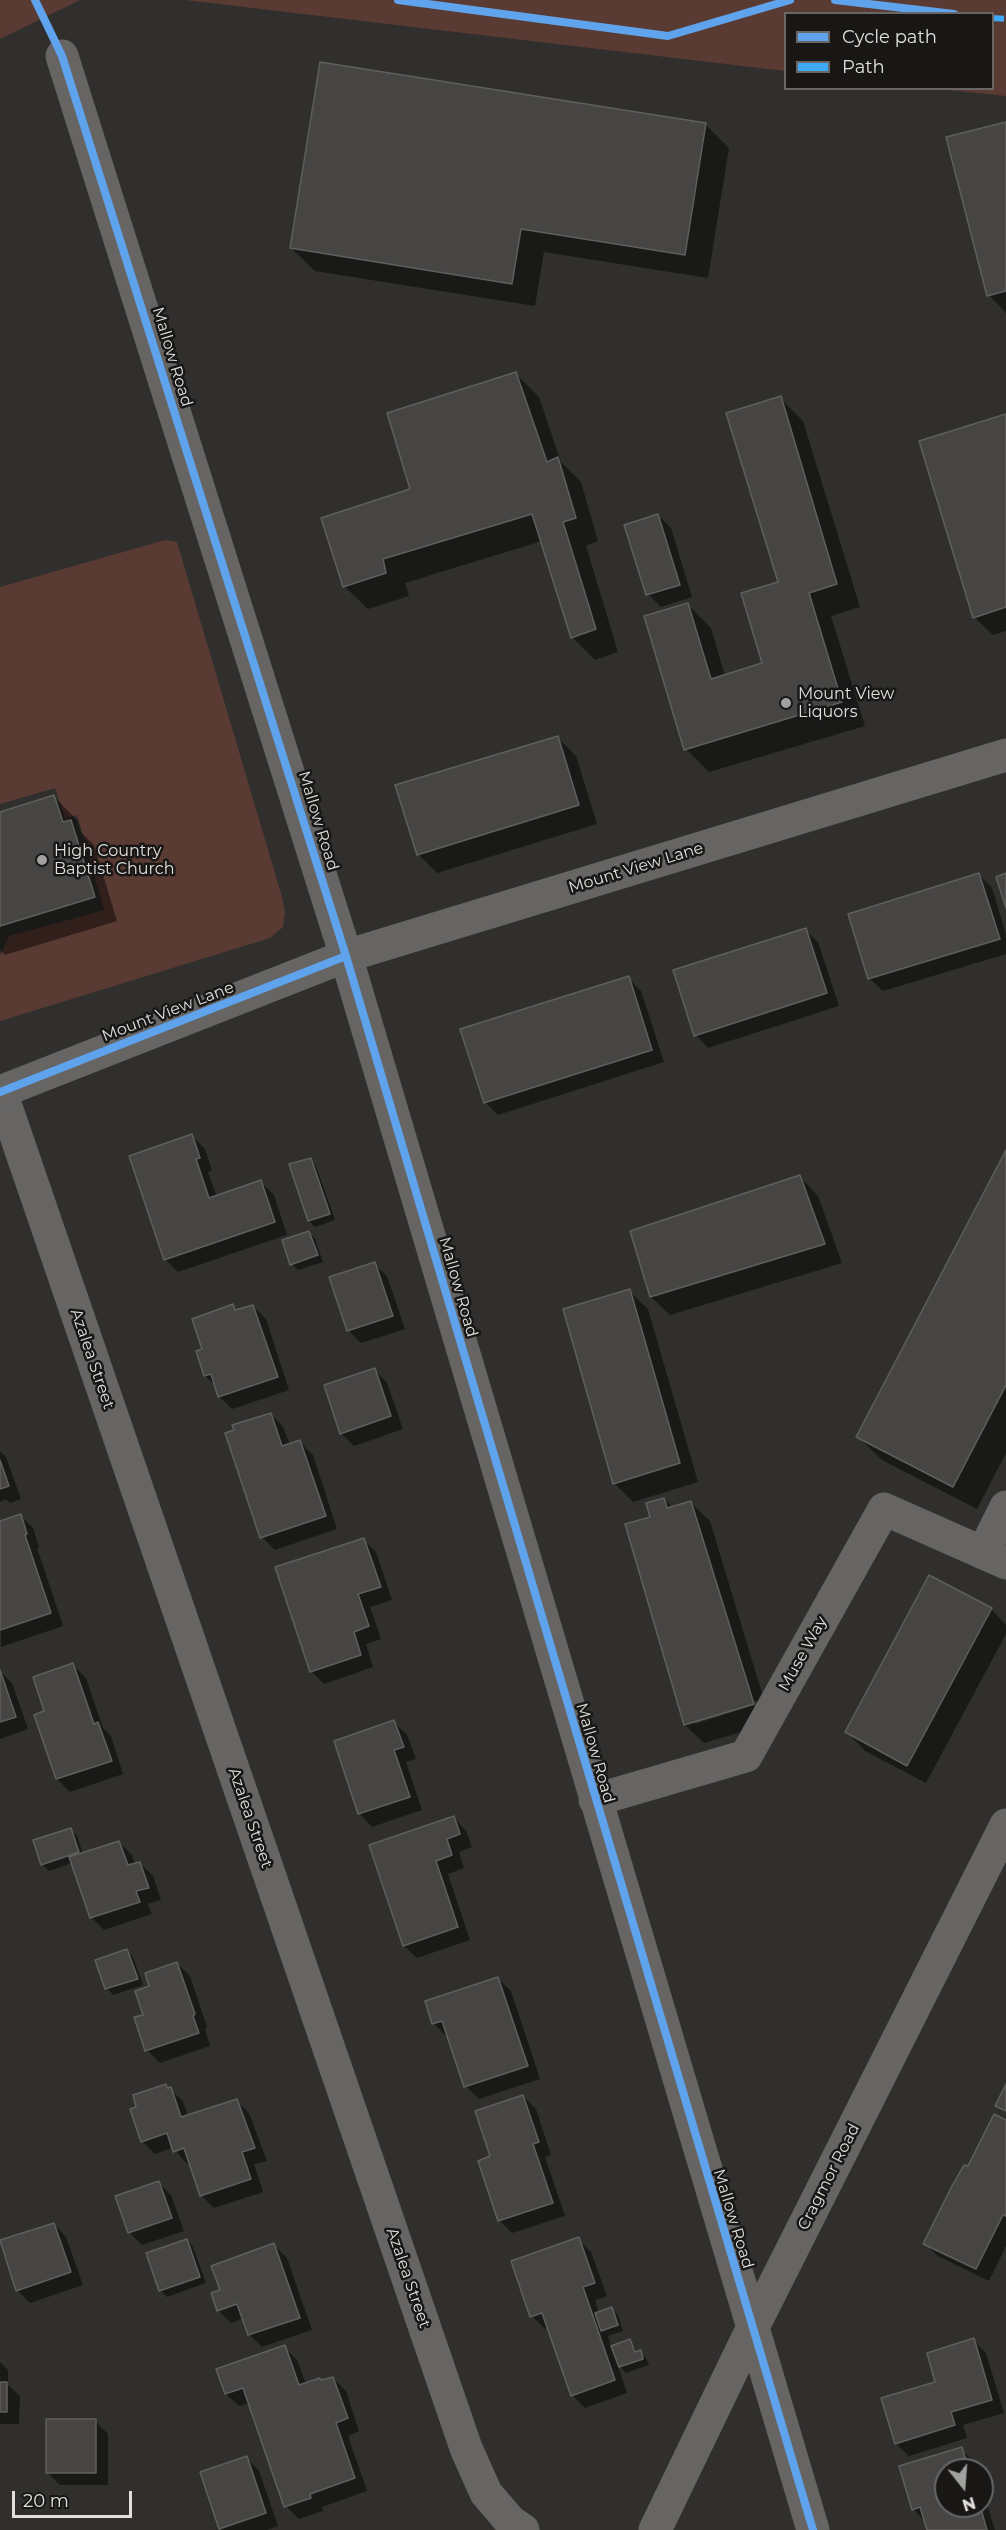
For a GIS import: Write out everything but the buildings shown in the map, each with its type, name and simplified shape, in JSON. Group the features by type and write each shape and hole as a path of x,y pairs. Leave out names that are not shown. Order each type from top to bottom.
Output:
{"street":[{"name":"Mallow Road","path":"62,56 346,956 813,2530"},
{"name":"Mount View Lane","path":"0,1092 346,956 1006,754"},
{"name":"Azalea Street","path":"0,1092 466,2448 486,2493 510,2521 523,2530"},
{"name":"Muse Way","path":"595,1800 746,1756 884,1509 994,1558 1006,1507"},
{"name":"Cragmor Road","path":"655,2530 752,2328 1006,1825"}],"shaded area":[{"path":"0,0 80,0 0,39"},
{"path":"185,0 1006,0 1006,96 949,90 994,90 994,12 784,12 784,71"},
{"path":"165,540 177,542 282,897 285,912 283,927 270,938 0,1021 0,956 9,936 104,910 77,815 65,818 55,788 0,804 0,587"}],"marked path":[{"path":"994,18 1006,19"}],"cycle path":[{"path":"35,0 62,56 346,956 813,2530"},
{"path":"398,0 668,36 790,0"},
{"path":"835,0 937,12"},
{"path":"0,1092 346,956"}],"place":[{"name":"Mount View Liquors","path":"786,703"},
{"name":"High Country Baptist Church","path":"42,860"}]}
